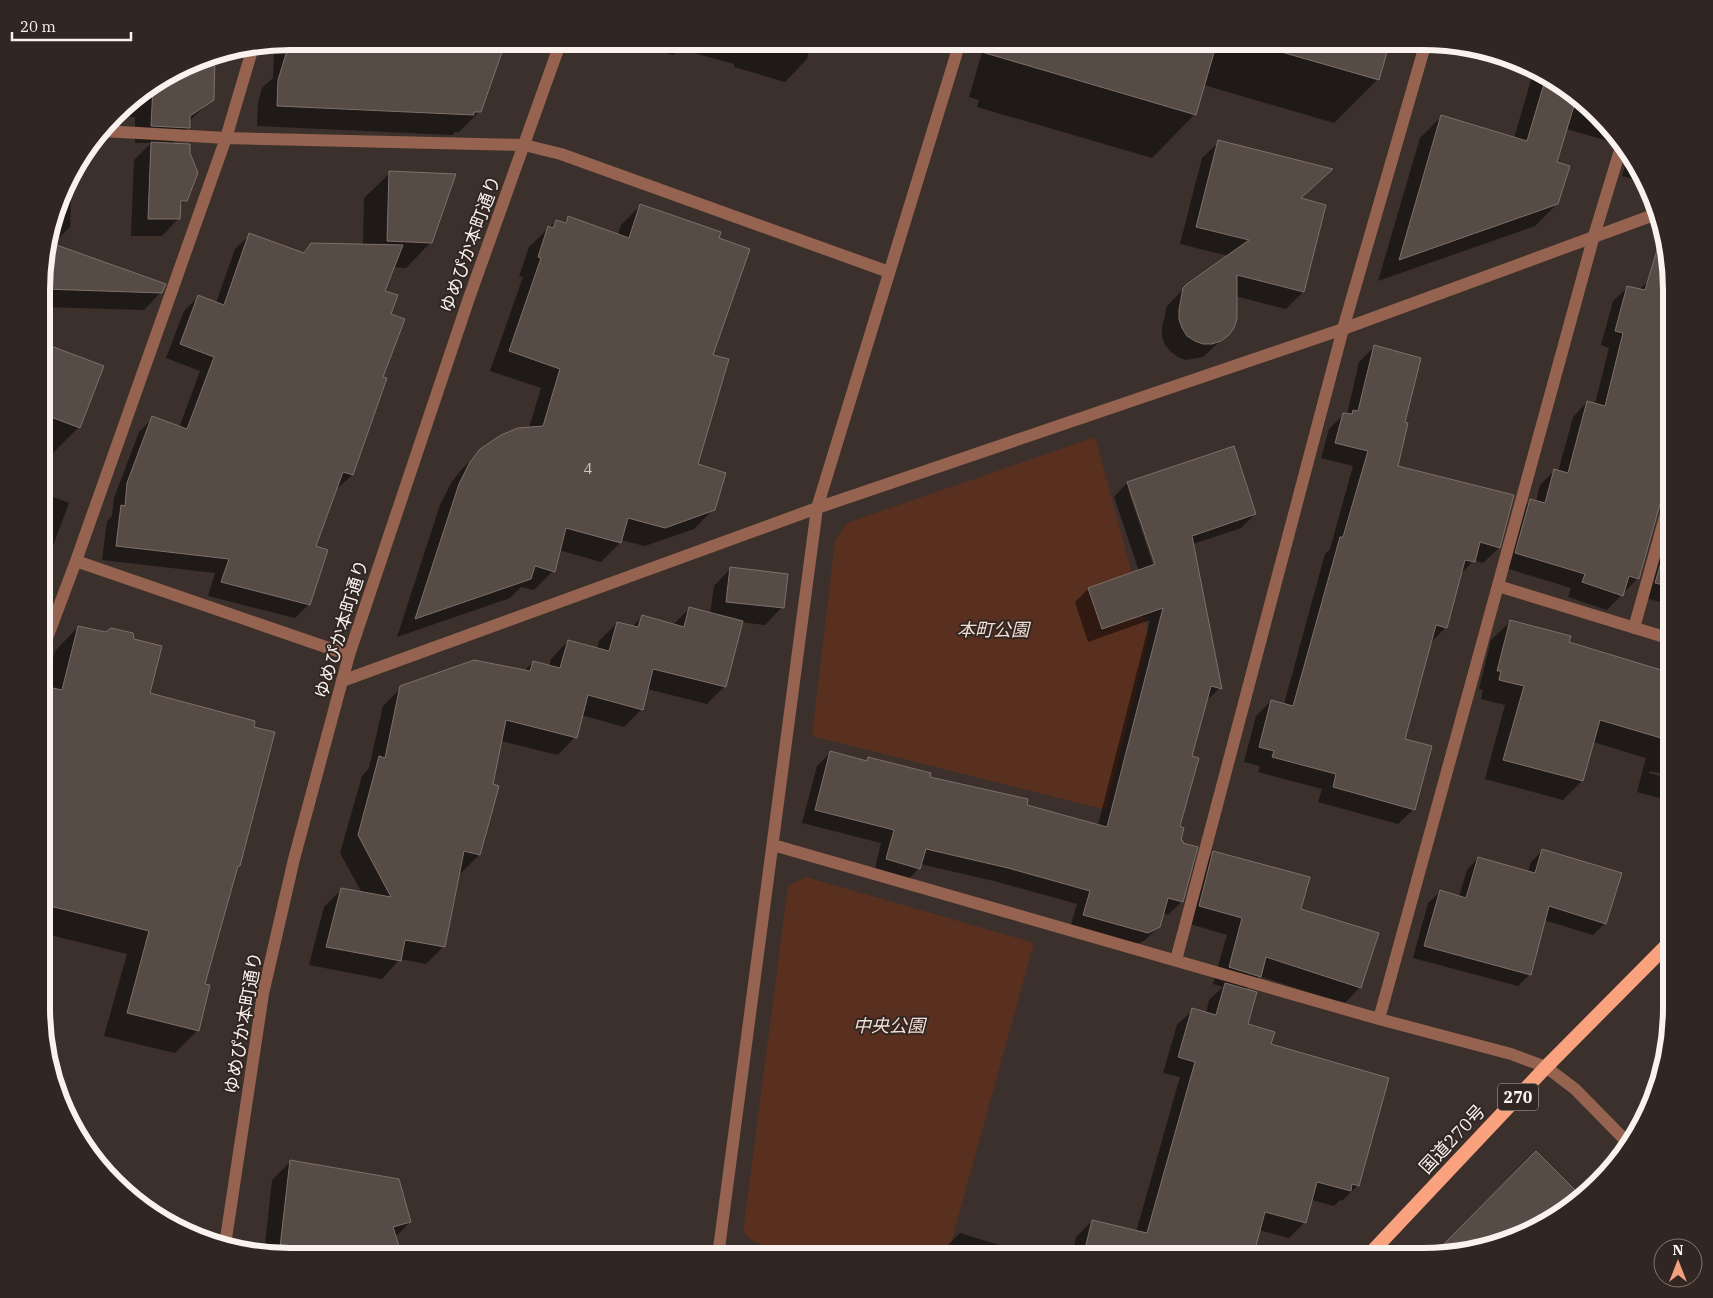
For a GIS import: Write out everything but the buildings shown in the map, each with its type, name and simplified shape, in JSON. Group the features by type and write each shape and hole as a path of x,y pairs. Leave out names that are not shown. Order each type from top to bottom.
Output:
{"highway":[{"name":"国道270号","path":"1375,1248 1546,1067 1663,949"}],"street":[{"name":"ゆめぴか本町通り","path":"226,1239 263,994 294,858 342,680 469,298 558,50"},
{"path":"720,1248 817,508 958,50"},
{"path":"1176,960 1343,329 1424,50"},
{"path":"50,630 226,138 251,53"},
{"path":"110,131 226,138 524,145 561,154 889,272"},
{"path":"1379,1019 1593,239 1620,152"},
{"path":"342,680 817,508 1343,329 1651,217"},
{"path":"1634,628 1663,524"},
{"path":"76,561 349,656"},
{"path":"1498,586 1663,636"},
{"path":"773,845 1379,1019 1511,1054 1546,1067 1575,1089 1624,1139"}],"green space":[{"name":"本町公園","path":"1095,437 1149,636 1106,810 812,736 835,541 847,523"},
{"name":"中央公園","path":"806,877 1034,943 949,1248 772,1248 754,1242 743,1232 788,886"}]}
